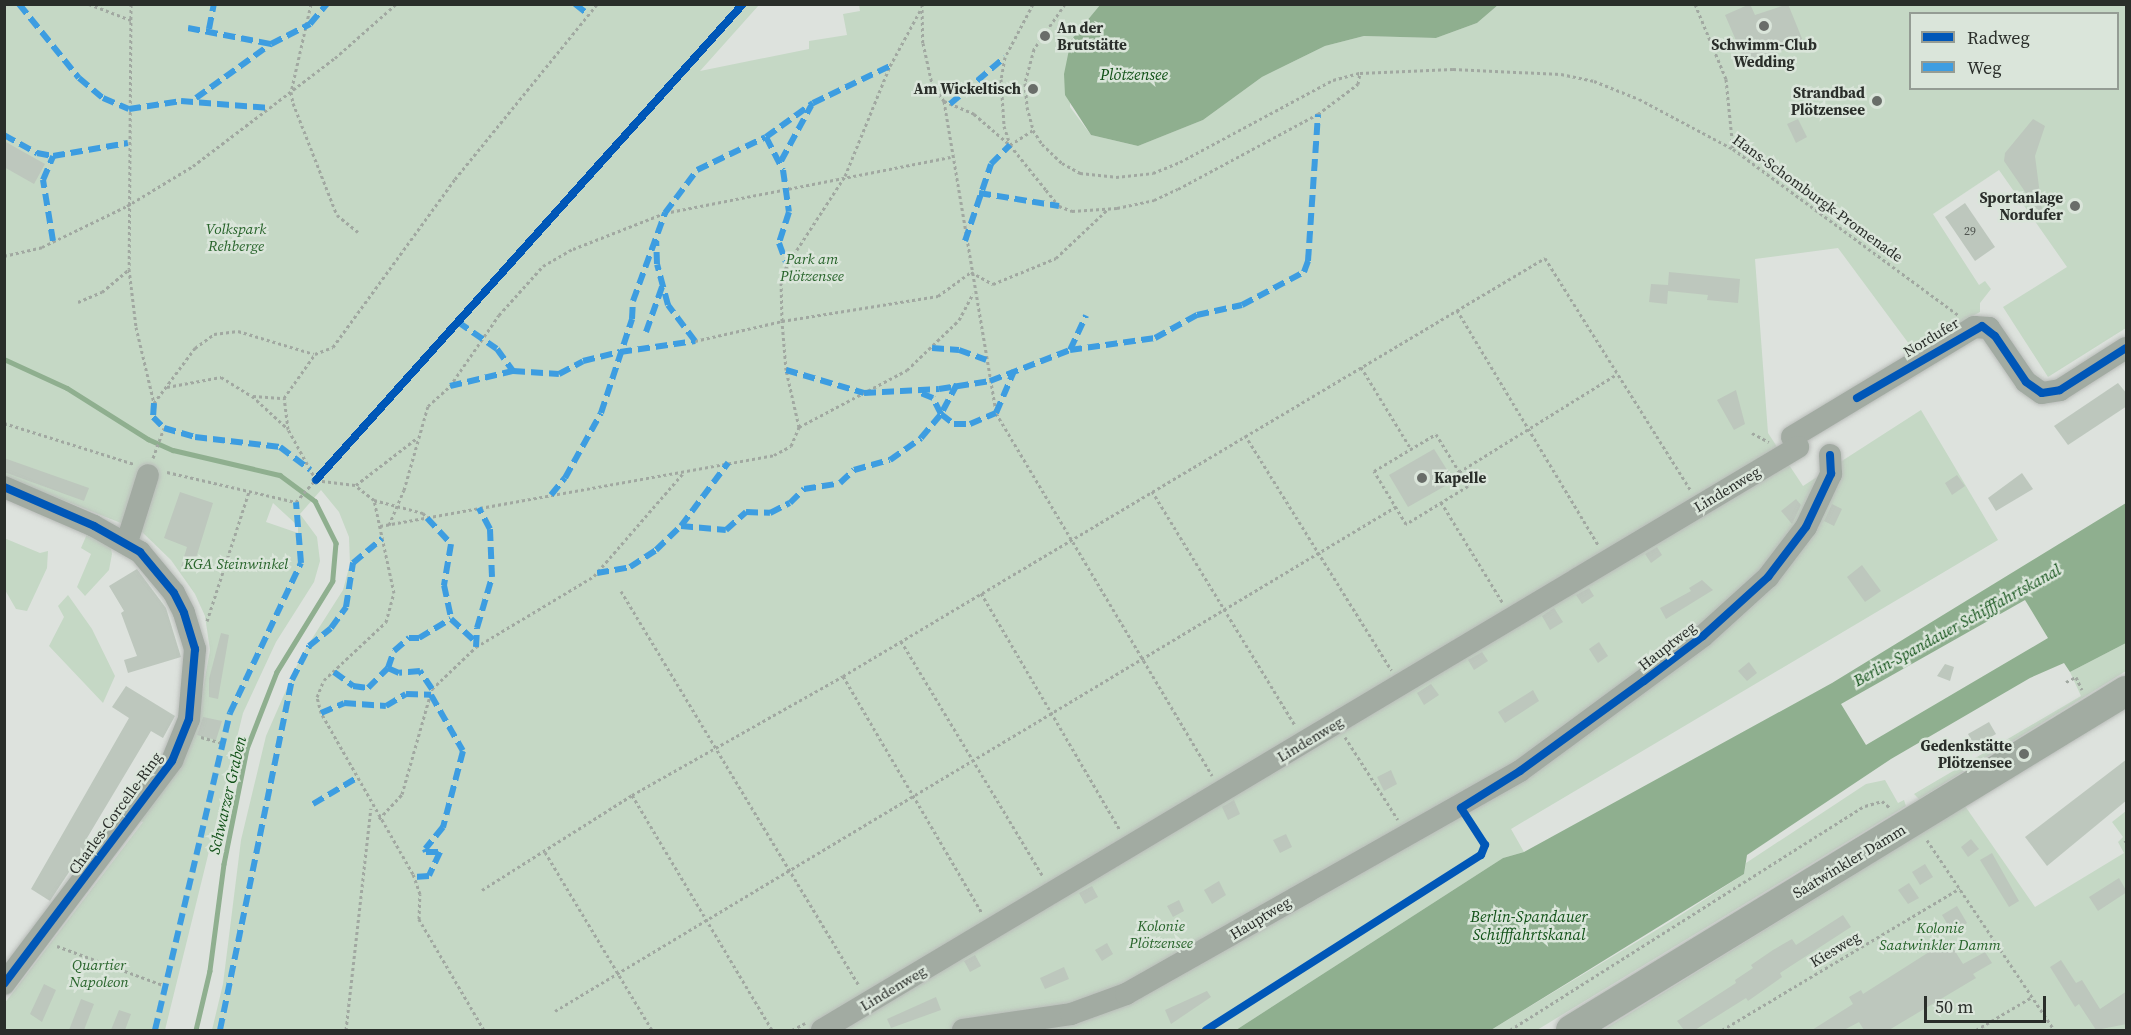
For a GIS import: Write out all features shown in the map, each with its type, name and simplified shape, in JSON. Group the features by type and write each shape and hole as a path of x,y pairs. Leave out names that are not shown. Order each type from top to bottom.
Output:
{"main road":[{"name":"Saatwinkler Damm","path":"1571,1030 2127,691"}],"street":[{"name":"Nordufer","path":"1795,442 1974,327 1989,328 2026,382 2042,393 2060,390 2127,348"},
{"name":"Lindenweg","path":"822,1030 1336,723 1795,442"},
{"name":"Hauptweg","path":"963,1030 1071,1014 1125,994 1408,834 1461,808 1520,771 1703,636 1768,577 1806,527 1831,474 1830,455"},
{"path":"128,542 151,466"},
{"name":"Charles-Corcelle-Ring","path":"4,487 128,542 157,569 174,593 184,613 195,650 189,719 172,761 4,984"}],"path":[{"path":"90,4 131,20"},
{"path":"131,4 127,206 129,269 136,327 154,403 195,348 214,334 226,330 315,354"},
{"path":"311,4 291,92 337,215 358,232"},
{"path":"4,256 42,247 127,206 193,166 291,92 396,4"},
{"path":"288,429 284,398 315,354 333,347 455,179 597,4"},
{"path":"922,4 923,43 932,84 944,101 951,157 996,413 1215,780"},
{"path":"1010,145 1004,126 1001,79 1005,57 1033,4"},
{"path":"1695,4 1726,79 1733,149"},
{"path":"800,427 786,370 779,296 784,273 845,176 886,75 921,9"},
{"path":"944,101 974,114 1010,145 1059,206 1072,211 1107,209 1154,200 1260,146 1325,109 1358,84 1360,73"},
{"path":"1010,145 1033,130"},
{"path":"389,525 428,406 450,386 498,315 543,266 573,249 665,213 951,157"},
{"path":"971,272 993,284 1056,258 1107,209"},
{"path":"482,890 632,795 715,746 843,676 1545,258 1694,495"},
{"path":"78,302 102,292 129,269"},
{"path":"694,341 782,321 938,296 971,272"},
{"path":"380,526 774,455 791,446 800,427 907,370 959,320 974,292"},
{"path":"1457,310 1601,550"},
{"path":"1360,367 1410,450"},
{"path":"1459,472 1617,374"},
{"path":"165,387 221,377 252,396 288,429 316,480"},
{"path":"252,396 284,398"},
{"path":"151,466 164,428"},
{"path":"1436,434 1468,486 1406,524 1374,471 1410,450 1436,434"},
{"path":"1245,435 1393,674"},
{"path":"355,485 418,437"},
{"path":"379,819 402,794 432,688 476,647 594,576 685,471"},
{"path":"316,480 355,485 374,500 427,518"},
{"path":"296,502 316,480"},
{"path":"1152,491 1298,730"},
{"path":"195,650 249,492"},
{"path":"374,500 394,592 392,611 386,622 324,680 317,697 321,713 371,806 413,874 420,894 419,919 484,1030"},
{"path":"1442,502 1506,607"},
{"path":"555,1011 1395,507"},
{"path":"621,591 862,989"},
{"path":"981,594 1122,834"},
{"path":"901,641 1046,880"},
{"path":"843,676 984,916"},
{"path":"2066,682 2076,677 2082,689"},
{"path":"1336,723 1408,834"},
{"path":"632,795 772,1030"},
{"path":"1510,1030 1865,806 1882,801 1896,814"},
{"path":"346,1030 371,806"},
{"path":"1925,836 2054,1030"},
{"path":"545,852 621,972 652,1030"},
{"path":"38,940 166,986"},
{"path":"1976,1030 2032,997"}],"green space":[{"path":"5,5 759,5 700,71 809,49 809,41 847,35 843,14 860,11 859,5 1100,5 1071,40 1070,107 1091,135 1138,146 1203,120 1262,77 1325,46 1364,36 1436,38 1477,23 1498,5 2126,5 2126,328 2048,377 2003,307 2067,267 1999,170 1933,214 1979,285 1985,281 1991,289 1980,303 1980,312 1912,348 1838,248 1755,259 1768,433 1803,486 1921,410 1998,540 1511,829 1524,852 1503,858 1236,1030 212,1030 223,984 241,840 266,736 301,656 343,590 350,564 349,537 339,512 321,490 300,514 317,537 320,561 314,582 276,642 243,713 165,1030 5,1030 4,1004 143,822 139,821 195,734 210,650 205,616 195,594 171,560 141,531 5,477","holes":["273,503 298,526 298,533 266,522"]},
{"path":"87,534 111,548 112,554 109,570 85,596 77,587 91,554 81,548"},
{"path":"4,538 40,553 48,551 47,568 27,611 16,609 5,590"},
{"path":"68,595 92,629 115,676 103,703 49,646 64,617 58,606"},
{"path":"2126,643 2126,671 1919,799 1914,794 2081,696 2070,672"},
{"path":"1885,780 1898,803 1904,800 1906,806 1537,1030 1491,1030 1673,920 1744,874 1746,863 1866,784"},
{"name":"Kolonie Saatwinkler Damm","path":"1965,806 2035,907 2124,853 2118,842 2123,837 2112,822 2126,811 2126,1030 1603,1030"}],"water":[{"name":"Plötzensee","path":"1100,5 1498,5 1477,23 1436,38 1364,36 1325,46 1262,77 1203,120 1138,146 1091,135 1065,95 1064,74 1071,40"},
{"name":"Berlin-Spandauer Schifffahrtskanal","path":"2126,503 2126,643 2070,672 2064,663 2030,678 1891,759 1747,855 1744,874 1491,1030 1236,1030 1503,858 1524,852 1832,683","holes":["2025,600 2048,638 1866,745 1841,704"]}],"building":[{"path":"1750,4 1755,15 1788,4 1803,41 1747,66 1725,15"},
{"path":"1798,119 1807,137 1796,143 1787,124"},
{"path":"2033,119 2045,126 2035,156 2043,218 2004,161 2005,153"},
{"path":"4,141 45,164 34,184 4,167"},
{"path":"1965,203 1995,247 1975,261 1945,217"},
{"path":"1669,272 1740,279 1738,303 1707,300 1708,295 1668,291 1667,304 1649,302 1651,284 1668,285"},
{"path":"2118,383 2127,394 2127,406 2068,445 2054,426"},
{"path":"1736,390 1745,424 1734,430 1717,400"},
{"name":"Kapelle","path":"1434,449 1454,481 1408,507 1389,475"},
{"path":"4,458 89,488 84,501 4,472"},
{"path":"2022,473 2033,489 1996,511 1988,498"},
{"path":"1957,475 1965,486 1952,495 1945,483"},
{"path":"180,492 213,503 192,571 181,567 187,547 164,538"},
{"path":"1796,499 1801,505 1792,524 1781,511"},
{"path":"1832,504 1842,509 1834,526 1824,521"},
{"path":"1657,547 1662,555 1651,563 1645,554"},
{"path":"1862,565 1881,591 1865,602 1847,577"},
{"path":"137,569 166,608 181,657 128,673 124,660 137,656 121,613 124,611 109,586"},
{"path":"1702,580 1713,590 1666,619 1660,608 1691,591 1689,588"},
{"path":"1589,588 1594,596 1582,604 1576,595"},
{"path":"1554,608 1563,622 1550,630 1542,616"},
{"path":"221,633 229,635 218,699 209,697 209,679"},
{"path":"1599,642 1608,656 1598,663 1589,649"},
{"path":"1482,652 1488,661 1474,670 1468,660"},
{"path":"1749,662 1757,673 1747,681 1738,671"},
{"path":"1945,664 1954,667 1950,681 1937,676"},
{"path":"1431,684 1439,695 1424,705 1417,693"},
{"path":"126,686 175,716 163,738 151,731 87,838 90,840 50,901 31,889 129,718 112,707"},
{"path":"1533,690 1539,701 1505,723 1498,712"},
{"path":"203,717 222,721 216,740 197,735"},
{"path":"1989,722 1996,734 1975,746 1968,734"},
{"path":"2127,759 2127,800 2047,866 2025,837"},
{"path":"1391,770 1397,784 1384,791 1377,777"},
{"path":"1234,800 1240,814 1228,820 1222,807"},
{"path":"1286,834 1292,847 1280,853 1273,840"},
{"path":"1971,839 1979,849 1968,857 1961,847"},
{"path":"1992,853 2019,901 2009,907 1980,860"},
{"path":"1925,864 1933,877 1920,885 1912,872"},
{"path":"2119,878 2127,892 2098,911 2089,897"},
{"path":"1219,881 1226,895 1212,904 1204,890"},
{"path":"1909,883 1919,898 1908,904 1898,890"},
{"path":"1092,886 1098,897 1085,904 1079,893"},
{"path":"1179,900 1184,911 1173,917 1167,906"},
{"path":"1957,906 1967,923 1952,932 1942,915"},
{"path":"1843,915 1851,927 1780,973 1782,977 1748,1001 1746,998 1695,1030 1684,1030 1677,1021 1736,983 1735,980 1753,968 1751,965 1773,950 1792,939 1796,945"},
{"path":"1948,940 1963,964 1985,952 1992,963 1973,974 1976,978 1889,1030 1864,1030 1859,1022 1844,1030 1812,1030 1853,1004 1849,997 1861,990 1863,994"},
{"path":"1107,943 1113,954 1102,961 1095,950"},
{"path":"975,955 981,966 970,972 964,961"},
{"path":"2061,960 2076,983 2082,980 2100,1009 2127,991 2127,1024 2096,1030 2079,1004 2075,1007 2050,967"},
{"path":"1064,967 1069,979 1045,989 1040,978"},
{"path":"44,984 56,990 42,1022 30,1014"},
{"path":"1207,991 1211,997 1171,1024 1165,1010"},
{"path":"936,997 941,1010 891,1028 887,1019"},
{"path":"81,999 94,1004 84,1030 69,1030"},
{"path":"119,1010 131,1014 125,1030 111,1030"}],"waterway":[{"name":"Schwarzer Graben","path":"4,359 67,388 148,439 173,450 280,475 315,501 336,543 333,581 277,672 247,749 224,864 210,971 196,1030"}],"marked path":[{"path":"19,4 79,78 103,98 129,109 181,101 270,108"},
{"path":"209,29 214,4"},
{"path":"196,98 271,44 310,24 327,4"},
{"path":"575,4 588,14"},
{"path":"188,28 271,44"},
{"path":"950,104 1005,57"},
{"path":"551,495 565,478 601,413 632,319 633,301 665,213 697,170 766,137 813,103 890,66"},
{"path":"781,161 811,106"},
{"path":"786,370 864,393 939,389 990,381 1070,350 1155,338 1197,315 1242,305 1304,272 1308,261 1318,114"},
{"path":"4,135 37,153 53,156 128,143"},
{"path":"766,137 783,170 789,212 779,243 787,265"},
{"path":"965,241 991,164 1010,145"},
{"path":"53,156 43,180 53,241"},
{"path":"979,193 1059,206"},
{"path":"450,386 513,371 559,374 583,361 620,352 695,341 668,305 657,264 656,241"},
{"path":"646,332 663,284"},
{"path":"1070,350 1086,316"},
{"path":"458,322 497,349 513,371"},
{"path":"932,348 959,350 986,360"},
{"path":"957,384 941,414 954,424 970,424 996,413 1014,371"},
{"path":"597,573 630,567 656,550 681,526 726,530 746,512 770,513 790,503 804,489 840,483 854,470 890,460 921,438 941,414 933,398 918,392"},
{"path":"154,403 153,417 164,428 195,437 280,447 310,470"},
{"path":"681,526 728,463"},
{"path":"155,1030 230,713 301,563 296,502"},
{"path":"476,647 477,628 492,577 490,529 479,508"},
{"path":"427,518 451,544 444,585 451,619 475,641"},
{"path":"220,1030 292,680 309,646 331,628 346,607 353,563 382,539"},
{"path":"432,689 420,671 399,673 388,668 394,651 409,638 419,638 451,619"},
{"path":"334,672 353,686 368,688 388,668"},
{"path":"321,713 344,703 386,706 406,694 431,695 463,751 443,827 425,849 426,852 440,852 429,876 414,877"},
{"path":"313,804 355,779"}],"cycle path":[{"path":"316,480 743,4"},
{"path":"1857,398 1982,326 1995,336 2026,382 2042,393 2060,390 2126,348"},
{"path":"1206,1030 1481,855 1485,845 1461,808 1520,771 1644,681 1703,636 1768,577 1806,527 1831,474 1830,455"},
{"path":"4,487 94,526 140,552 174,593 184,613 195,649 189,719 172,761 4,984"}],"place":[{"name":"Schwimm-Club Wedding","path":"1764,26"},
{"name":"An der Brutstätte","path":"1045,36"},
{"name":"Am Wickeltisch","path":"1033,89"},
{"name":"Strandbad Plötzensee","path":"1877,101"},
{"name":"Sportanlage Nordufer","path":"2075,206"},
{"name":"Kapelle","path":"1422,478"},
{"name":"Gedenkstätte Plötzensee","path":"2024,754"}],"park label":[{"name":"Volkspark Rehberge","path":"236,236"},
{"name":"Park am Plötzensee","path":"812,266"},
{"name":"KGA Steinwinkel","path":"236,564"},
{"name":"Kolonie Plötzensee","path":"1161,934"},
{"name":"Quartier Napoleon","path":"99,972"}]}
